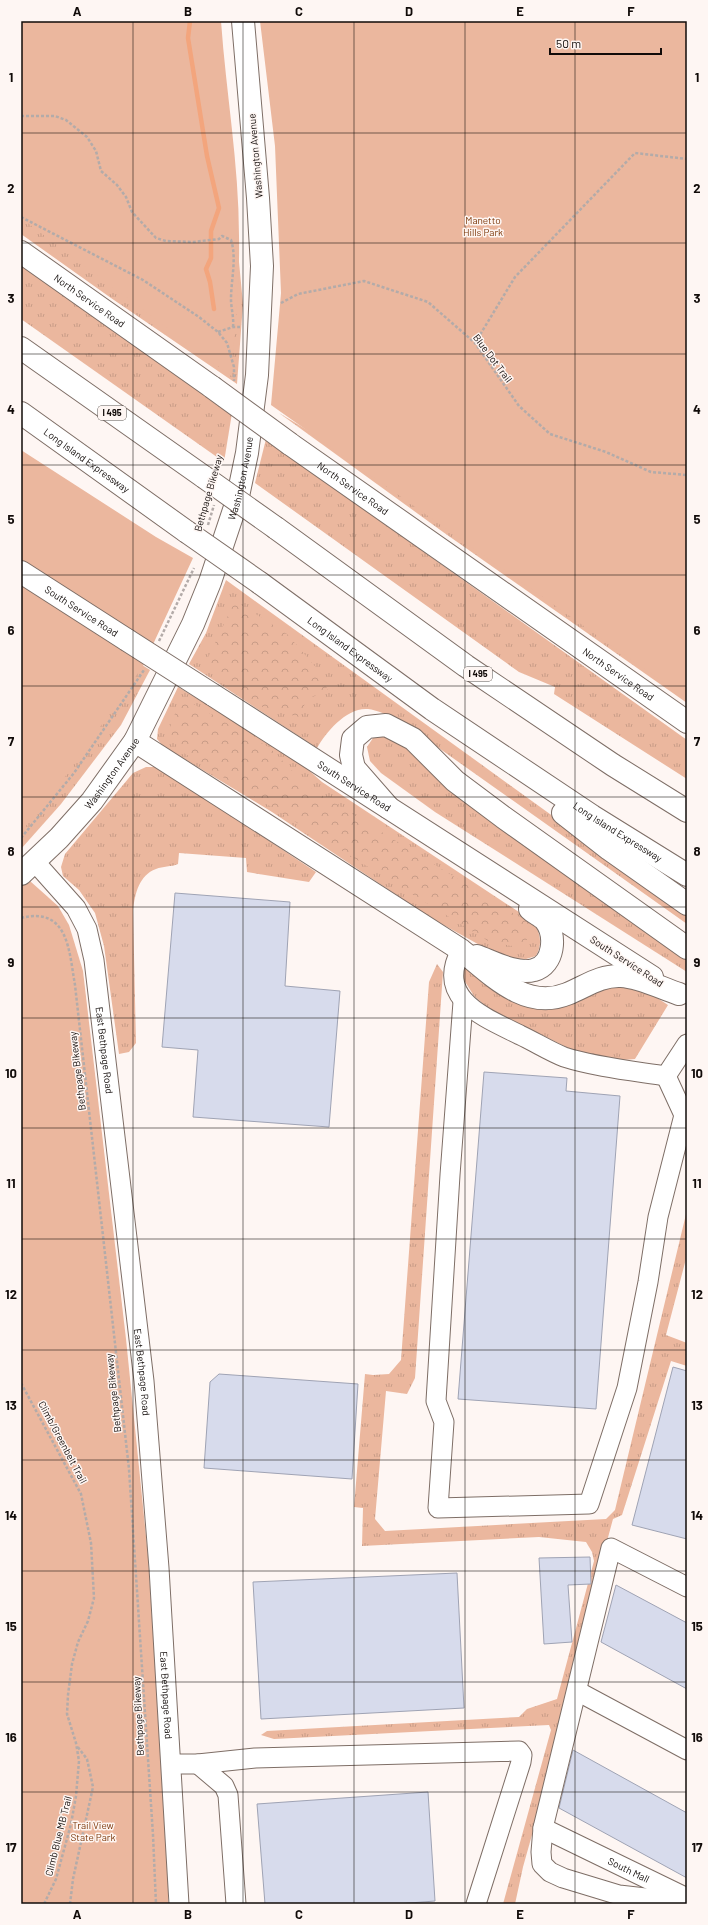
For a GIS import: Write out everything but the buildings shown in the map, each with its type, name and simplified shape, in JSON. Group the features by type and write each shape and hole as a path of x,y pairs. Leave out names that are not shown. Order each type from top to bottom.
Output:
{"main road":[{"name":"Washington Avenue","path":"28,868 92,801 135,741 193,624 210,582 237,501 246,453 257,375 262,266 258,198 243,21"},
{"name":"North Service Road","path":"21,252 290,444 687,722"},
{"name":"I 495","path":"21,348 276,528 466,666 613,765 687,811"},
{"name":"Long Island Expressway","path":"21,413 197,530 260,583 432,709 592,816 687,875"},
{"name":"South Service Road","path":"21,572 683,997"},
{"path":"432,709 609,849 687,904"},
{"path":"388,807 354,768 351,755 353,739 367,728 386,726 413,739 461,785 687,948"},
{"path":"135,741 461,950 504,984 523,994 536,998 556,997 601,978 620,976 630,977 683,997"},
{"path":"445,844 545,920 550,930 552,939 549,958 544,965 534,970 522,971 461,950"}],"street":[{"name":"East Bethpage Road","path":"28,868 76,908 87,929 94,960 144,1381 159,1568 172,1764 179,1904"},
{"path":"461,950 455,960 453,979 464,1002 485,1018 564,1057 666,1076"},
{"path":"464,1002 450,1175 436,1401 444,1422 438,1508 588,1504 627,1388 648,1282 658,1217 684,1115 666,1076"},
{"path":"666,1076 687,1044"},
{"path":"687,1586 611,1548 544,1828 541,1852 542,1864 550,1872 563,1878 619,1895 654,1899 687,1898"},
{"path":"577,1691 687,1750"},
{"path":"172,1764 198,1764 255,1758 519,1751 522,1755 522,1762 476,1904"},
{"path":"198,1764 224,1786 228,1795 236,1904"},
{"name":"South Mall","path":"544,1828 687,1898"}],"path":[{"path":"21,116 55,116 66,120 87,137 96,151 101,171 117,185 126,197 132,212 156,238 166,241 201,241 219,239 222,236 231,240 234,248 231,300 234,314 233,327"},
{"path":"474,343 516,276 636,153 687,159"},
{"path":"21,218 143,280 218,332 227,343 232,355 234,383"},
{"name":"Blue Dot Trail","path":"281,304 298,294 364,281 428,302 474,343 519,406 550,434 606,452 651,472 687,475"},
{"path":"218,332 233,327 240,327"},
{"name":"Bethpage Bikeway","path":"197,530 216,499"},
{"path":"156,648 195,565"},
{"path":"21,838 74,773 145,669"},
{"name":"Bethpage Bikeway","path":"21,918 32,915 44,916 59,926 68,946 74,985 129,1469 142,1654 156,1904"},
{"name":"Climb/Greenbelt Trail","path":"21,1383 81,1494 91,1543 94,1598 88,1621 78,1642 72,1664 68,1695 67,1714 77,1746"},
{"path":"70,1904 73,1879 93,1787 86,1759 77,1746"},
{"name":"Climb Blue MB Trail","path":"44,1904 56,1879 71,1824 79,1761 77,1746"}],"green space":[{"path":"21,21 221,21 235,155 238,209 238,289 231,376 21,218"},
{"name":"Manetto Hills Park","path":"260,21 687,21 687,699 271,405 281,293 275,146"},
{"path":"224,104 243,304 237,384 111,298 21,234 21,196 226,158"},
{"path":"21,265 232,413 224,462 21,319"},
{"path":"279,413 429,503 687,689 687,703 443,532"},
{"path":"266,439 687,740 687,779 554,694 555,687 519,672 255,483"},
{"path":"21,450 156,537 193,558 143,666 57,788 21,832"},
{"path":"226,580 687,913 687,924 395,717 368,709 360,709 352,712 345,716 332,728 317,748 189,664 206,633"},
{"path":"21,589 150,670 121,725 61,804 21,849"},
{"path":"235,601 287,634 320,672 328,691 307,699 299,717 264,708 204,666"},
{"path":"178,687 293,756 322,782 534,922 540,939 536,956 526,959 503,958 431,918 272,812 163,746 157,739 158,729"},
{"path":"181,697 270,748 307,786 534,926 526,941 511,946 488,941 179,750 169,730"},
{"path":"385,733 398,736 687,953 687,972 435,812 381,773 370,761 367,747 373,738"},
{"path":"146,767 156,767 179,781 316,872 309,882 247,872 246,858 179,853 178,864 161,867 150,872 142,880 139,886 133,910 136,1043 129,1052 119,1054 104,946 95,913 79,890 63,876 61,867 65,854 133,773"},
{"name":"Trail View State Park","path":"21,873 58,906 69,925 83,971 126,1339 148,1556 168,1863 168,1904 21,1904"},
{"path":"437,964 443,972 415,1378 407,1394 386,1391 375,1519 385,1531 606,1519 615,1510 687,1210 687,1255 666,1335 687,1343 687,1366 671,1361 622,1515 613,1519 580,1641 565,1717 523,1867 515,1904 503,1904 551,1730 549,1725 274,1739 261,1735 267,1731 519,1717 527,1709 557,1699 594,1561 592,1552 586,1542 539,1537 362,1546 363,1508 354,1507 365,1374 389,1374 401,1360 429,982"},
{"path":"464,965 526,1001 607,982 642,988 668,1005 635,1059 620,1060 596,1057 574,1051 488,1008 474,996 464,980 462,970"}],"waterway":[{"path":"190,21 188,38 207,156 219,208 211,231 211,258 206,269 210,282 214,309"}]}
